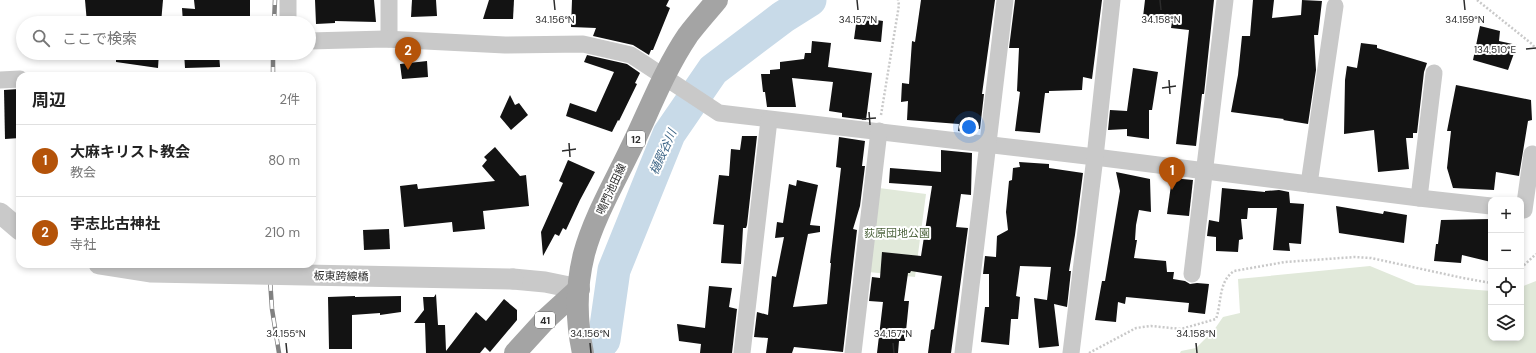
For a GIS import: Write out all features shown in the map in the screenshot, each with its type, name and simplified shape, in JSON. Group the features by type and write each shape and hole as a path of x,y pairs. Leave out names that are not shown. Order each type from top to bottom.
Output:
{"main road":[{"name":"鳴門池田線","path":"582,348 577,315 579,289 584,254 600,211 671,81 688,34 717,0"},
{"name":"41","path":"515,353 546,319 579,289"}],"street":[{"path":"288,0 288,16"},
{"path":"389,0 389,39"},
{"path":"963,353 1005,0"},
{"path":"1071,353 1095,157 1112,0"},
{"path":"1192,274 1226,0"},
{"path":"1310,184 1335,6"},
{"path":"316,42 389,39 505,45 583,44 631,55 719,113 1095,157 1488,206"},
{"path":"1419,198 1434,73"},
{"path":"0,80 16,80"},
{"path":"742,353 769,120"},
{"path":"853,353 879,131"},
{"path":"1524,210 1532,154"},
{"path":"0,213 16,228"},
{"name":"板東跨線橋","path":"120,268 150,272 513,279 545,282 579,289"}],"path":[{"path":"879,131 899,5 898,0"},
{"path":"1477,0 1532,44 1536,49"},
{"path":"1524,265 1536,254"},
{"path":"1089,353 1136,328 1152,326 1181,329 1216,319 1220,308 1222,285 1234,271 1285,262 1355,257 1371,258 1463,278 1488,282"}],"green space":[{"name":"荻原団地公園","path":"879,188 926,194 915,277 869,272"},
{"path":"1370,266 1416,285 1488,291 1488,341 1524,341 1524,286 1536,281 1536,353 1180,353 1181,351 1196,348 1214,330 1223,317 1240,313 1238,279"}],"building":[{"path":"85,0 163,0 162,16 86,16"},
{"path":"194,0 250,0 250,16 183,16 182,8 195,9"},
{"path":"315,0 374,0 376,22 335,21 335,23 316,24"},
{"path":"412,0 436,0 437,16 411,17"},
{"path":"489,0 514,0 513,19 483,19"},
{"path":"572,0 669,0 666,6 670,8 653,50 651,50 649,55 633,45 593,36 596,28 571,27"},
{"path":"921,0 995,0 982,94 984,94 980,129 973,128 973,133 958,131 959,124 907,120 908,101 901,102 902,83 909,84 912,41 915,42"},
{"path":"1015,0 1102,0 1092,79 1083,77 1082,90 1049,91 1049,93 1045,93 1040,133 1015,131 1020,92 1017,91 1019,48 1009,48"},
{"path":"1145,0 1214,0 1204,94 1202,94 1196,146 1176,144 1189,30 1171,28 1172,22 1143,17"},
{"path":"1253,0 1274,0 1272,18 1301,15 1302,0 1322,1 1318,35 1314,35 1316,70 1308,124 1283,120 1284,119 1231,112 1238,75 1242,36 1250,36"},
{"path":"857,17 883,21 881,42 854,39"},
{"path":"1480,26 1500,31 1499,41 1517,45 1508,70 1473,60"},
{"path":"812,41 831,43 828,67 872,73 866,120 842,117 842,113 829,111 833,82 792,78 796,107 767,107 765,92 763,92 761,74 770,74 770,70 780,69 780,62 804,59 805,53 811,53"},
{"path":"1361,43 1377,45 1377,48 1427,63 1424,72 1417,133 1413,133 1413,138 1406,138 1409,169 1378,172 1374,130 1344,134 1345,80 1347,66 1357,68"},
{"path":"587,55 627,64 640,73 635,83 637,84 612,132 566,116 570,103 596,112 614,72 584,62"},
{"path":"116,60 159,60 158,68 116,62"},
{"path":"184,60 220,60 220,67 185,68"},
{"path":"427,61 428,77 402,79 400,64"},
{"path":"1133,68 1158,72 1152,110 1149,110 1149,139 1127,136 1127,129 1108,130 1110,110 1127,111"},
{"path":"1456,85 1531,100 1532,120 1528,121 1519,176 1496,172 1494,190 1453,188 1447,168 1451,131 1447,131"},
{"path":"16,89 16,138 5,139 4,90"},
{"path":"510,95 515,105 519,103 528,115 511,130 500,117"},
{"path":"742,136 757,136 747,225 746,228 743,228 741,264 721,263 724,225 713,224 719,175 729,176 731,149 740,150"},
{"path":"839,137 865,141 862,166 865,166 860,206 853,229 857,230 843,352 794,347 792,353 766,353 768,338 754,337 757,312 768,315 772,276 776,277 784,237 775,238 777,222 783,223 789,184 796,186 797,180 818,185 810,225 820,226 820,232 808,234 793,307 827,304 830,263 841,168 836,167"},
{"path":"495,147 520,176 526,175 529,206 483,211 485,229 453,232 452,222 404,227 400,186 417,184 418,189 495,181 482,166 487,160 484,157"},
{"path":"941,150 972,153 971,195 961,194 956,227 968,228 951,353 928,353 931,330 934,329 942,276 911,271 908,273 904,301 909,301 905,341 899,341 898,353 877,353 883,302 869,301 872,277 880,278 882,252 921,256 932,186 889,183 890,168 941,172"},
{"path":"568,160 595,172 566,230 563,228 559,236 555,234 543,256 541,232 563,183 559,181"},
{"path":"1019,162 1049,164 1049,168 1083,173 1069,271 1071,271 1067,307 1054,304 1059,346 1039,348 1034,298 1047,300 1051,267 1020,266 1016,296 1020,297 1018,319 1011,319 1009,345 981,342 985,307 989,307 989,274 983,274 985,256 996,257 997,236 1008,230 1006,212 1009,181 1012,180 1013,168 1020,167"},
{"path":"1116,172 1150,179 1151,212 1139,210 1136,225 1135,240 1137,240 1134,258 1166,261 1167,272 1174,272 1173,279 1185,281 1190,284 1209,284 1205,314 1188,312 1189,303 1126,297 1125,304 1118,302 1116,322 1095,320 1102,281 1105,281 1120,191"},
{"path":"1172,178 1193,180 1189,216 1167,214"},
{"path":"1222,188 1265,192 1279,190 1289,192 1290,203 1304,204 1301,244 1289,243 1290,251 1273,250 1277,208 1248,208 1247,219 1241,219 1243,239 1239,240 1238,252 1216,251 1216,237 1207,236 1209,220 1219,222"},
{"path":"1336,206 1383,214 1384,211 1407,215 1404,243 1339,233"},
{"path":"1488,219 1488,261 1462,255 1461,263 1434,261 1441,220"},
{"path":"389,229 390,249 364,250 363,230"},
{"path":"709,286 732,288 729,307 737,309 732,353 700,353 701,344 679,341 677,324 705,328"},
{"path":"436,294 438,325 445,325 446,351 476,312 486,321 504,299 517,310 517,320 490,352 485,347 480,353 426,353 425,323 414,323 424,310 423,297 434,297"},
{"path":"401,296 401,312 380,315 380,313 352,315 352,349 329,349 328,297"}],"waterway":[{"name":"樋殿谷川","path":"593,353 604,340 614,270 669,134 713,70 783,17 810,0"}],"railway":[{"path":"274,16 275,0"},
{"path":"273,60 273,72"},
{"path":"269,268 272,309 279,353"}],"place":[{"name":"宇志比古神社","path":"408,70"},
{"name":"大麻キリスト教会","path":"1172,190"}]}
